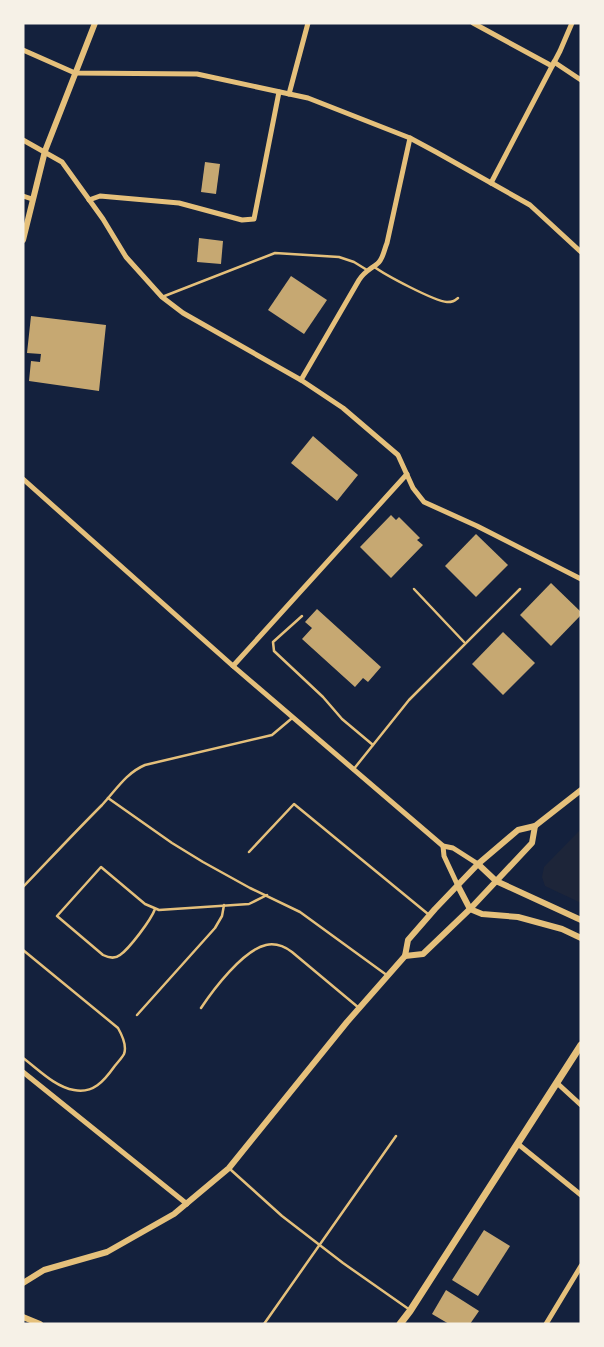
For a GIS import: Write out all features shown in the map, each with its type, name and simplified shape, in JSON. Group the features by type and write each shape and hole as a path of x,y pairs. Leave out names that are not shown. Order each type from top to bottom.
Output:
{"main road":[{"path":"400,1324 580,1048"}],"street":[{"path":"23,240 45,151 95,23"},
{"path":"289,94 308,23"},
{"path":"473,23 581,80"},
{"path":"491,183 572,23"},
{"path":"23,50 75,73 197,74 308,98 410,138 530,205 581,253"},
{"path":"89,200 100,196 179,203 242,220 254,219 279,92"},
{"path":"300,380 359,280 381,260 410,138"},
{"path":"23,140 62,162 103,219 126,257 162,297 183,313 300,380 343,408 398,455 413,488 424,502 581,579"},
{"path":"23,195 32,199"},
{"path":"233,666 407,474"},
{"path":"23,479 292,718 443,846 453,848 478,864 496,881 581,920"},
{"path":"23,1283 44,1270 107,1252 174,1214 229,1168 359,1008 405,956 408,940 457,886 518,830 535,826 581,790"},
{"path":"405,956 423,954 470,909 532,843 535,826"},
{"path":"443,846 444,856 470,909 482,914 518,917 562,929 581,938"},
{"path":"23,1072 187,1204"},
{"path":"557,1083 581,1105"},
{"path":"518,1144 581,1195"},
{"path":"546,1324 581,1266"},
{"path":"23,1317 40,1324"}],"lane":[{"path":"162,297 275,253 339,257 443,301 458,298"},
{"path":"414,589 465,643"},
{"path":"353,770 409,700 520,589"},
{"path":"302,616 273,642 274,651 323,697 342,719 373,744"},
{"path":"23,887 128,774 137,768 272,735 292,718"},
{"path":"108,798 203,862 320,925 388,975"},
{"path":"249,852 294,804 430,916"},
{"path":"155,909 145,926 120,956 113,958 103,956 57,916 101,867 145,904 155,909 249,904 267,895"},
{"path":"137,1015 215,928 222,916 224,905"},
{"path":"201,1008 216,986 235,966 260,947 270,944 282,946 292,952 359,1008"},
{"path":"23,950 118,1028 125,1048 124,1054 105,1080 83,1091 71,1090 55,1082 23,1058"},
{"path":"264,1324 396,1136"},
{"path":"229,1168 282,1216 410,1311"}],"shaded area":[{"path":"581,829 581,903 545,886 542,877 544,867"}],"building":[{"path":"205,162 220,164 216,194 201,192"},
{"path":"199,238 223,241 221,264 197,262"},
{"path":"291,276 327,300 304,334 268,310"},
{"path":"31,316 106,325 99,391 29,381 31,361 40,362 41,354 27,353"},
{"path":"313,436 358,475 337,501 291,463"},
{"path":"391,515 396,520 399,517 420,538 417,540 423,545 391,578 360,547"},
{"path":"476,534 508,565 476,597 445,566"},
{"path":"551,583 581,615 551,646 520,615"},
{"path":"317,609 381,667 368,682 363,678 355,687 302,639 312,628 305,622"},
{"path":"503,632 535,663 503,695 472,664"},
{"path":"484,1230 510,1246 478,1296 452,1280"},
{"path":"446,1290 479,1311 470,1324 449,1324 432,1314"}]}
